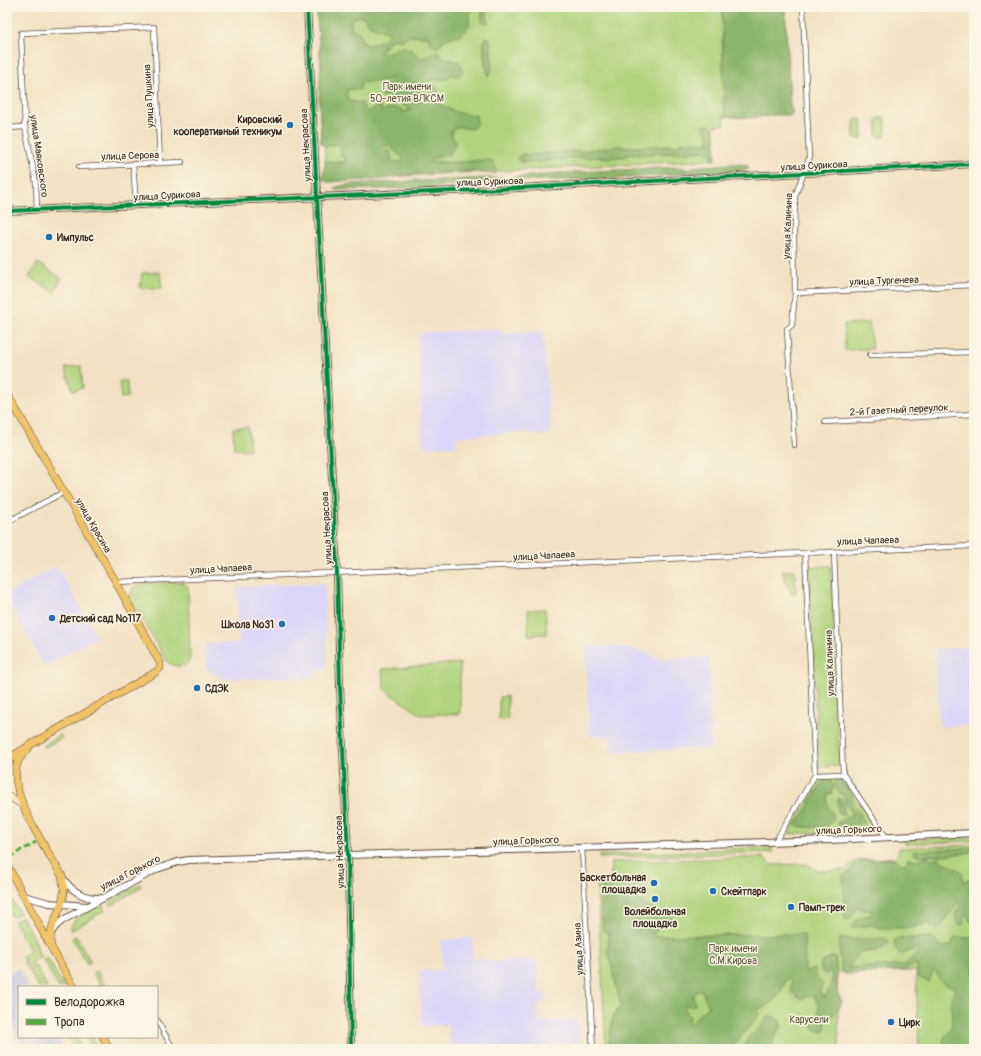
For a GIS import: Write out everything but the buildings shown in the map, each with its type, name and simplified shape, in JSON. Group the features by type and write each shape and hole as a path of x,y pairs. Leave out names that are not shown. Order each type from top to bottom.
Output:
{"main road":[{"name":"улица Красина","path":"7,394 116,582 160,663 160,668 151,676 32,744"},
{"path":"7,760 32,744"},
{"path":"32,744 18,761 16,768 16,786 23,805 62,876 64,891 61,904 52,926 50,944"},
{"path":"7,763 16,754"},
{"path":"7,795 23,805"},
{"path":"7,865 73,986"},
{"path":"104,1038 109,1049"}],"street":[{"name":"улица Некрасова","path":"308,7 337,573 340,686 348,855 351,1049"},
{"name":"улица Калинина","path":"794,446 787,329 792,325 795,293 794,235 796,196 809,159 802,7"},
{"name":"улица Пушкина","path":"21,33 154,27 160,163"},
{"name":"улица Маяковского","path":"21,33 25,127 36,183 37,209"},
{"path":"7,128 25,127"},
{"name":"улица Серова","path":"79,167 182,162"},
{"path":"133,164 136,205"},
{"name":"улица Сурикова","path":"7,211 974,164"},
{"name":"улица Тургенева","path":"795,293 974,285"},
{"path":"870,355 974,352"},
{"name":"2-й Газетный переулок","path":"825,422 974,414"},
{"path":"7,522 64,492"},
{"name":"улица Чапаева","path":"116,582 974,546"},
{"name":"улица Калинина","path":"834,552 843,774"},
{"name":"улица Калинина","path":"805,553 815,775"},
{"path":"775,842 815,775 843,774 886,837"},
{"name":"улица Горького","path":"50,944 52,932 59,924 102,898 157,868 178,862 197,860 775,842 974,833"},
{"name":"улица Азина","path":"582,848 593,1049"},
{"path":"62,876 68,885 79,894 93,898 102,898"},
{"path":"24,896 40,901 88,906"},
{"path":"158,1022 173,1049"}],"shaded area":[{"path":"499,329 503,334 543,331 551,433 541,436 530,432 456,437 456,446 422,447 418,333"},
{"name":"Детский сад №117","path":"57,566 97,637 44,666 7,599 7,594"},
{"name":"Школа №31","path":"325,583 327,669 314,669 314,677 224,679 206,669 205,644 239,643 237,587"},
{"path":"614,646 648,652 659,660 709,657 711,748 611,752 610,736 589,736 586,647"},
{"path":"974,647 974,725 940,727 935,649"},
{"path":"472,938 473,959 488,958 488,962 537,960 539,993 545,993 546,1003 538,1003 539,1021 578,1019 580,1049 449,1049 448,1025 422,1026 419,971 443,970 441,940"},
{"path":"19,968 28,986 18,986 18,1036 7,1015 7,1011 11,1008 7,1002 7,975"},
{"path":"19,1038 58,1038 64,1049 25,1049"}],"green space":[{"path":"316,7 470,7 469,25 465,31 460,35 446,39 436,48 430,42 428,36 408,36 402,41 395,38 390,41 379,53 386,53 404,47 413,51 420,58 425,58 438,51 440,56 460,63 463,72 459,75 454,76 451,74 448,79 427,81 420,86 414,83 408,84 409,89 423,93 429,88 435,86 438,88 438,92 430,99 457,112 476,115 477,124 471,129 458,127 451,131 456,142 450,154 431,159 429,162 492,161 496,168 496,174 461,171 412,174 384,179 328,182 322,179 326,161 348,162 345,158 340,156 341,148 337,144 325,147 321,143 319,97 321,65","holes":["357,16 364,17 369,25 388,33 389,35 383,40 370,45 363,43 360,33 351,28 351,21","392,79 391,82 383,87 380,92 381,95 389,95 399,101 402,105 412,110 402,112 402,110 392,108 382,112 381,108 376,107 368,112 362,103 350,101 346,95 348,89 360,90 361,83","382,146 389,146 404,159 400,162 392,162 390,151 382,150"]},
{"name":"Парк имени 50-летия ВЛКСМ","path":"318,7 785,7 790,111 724,114 725,125 714,126 715,160 326,180"},
{"path":"482,7 486,7 488,23 482,22"},
{"path":"723,7 785,7 790,105 793,112 790,116 779,115 746,118 724,116"},
{"path":"486,37 490,39 492,63 490,74 488,76 484,50"},
{"path":"879,118 884,118 886,121 886,134 884,137 877,135 877,122"},
{"path":"856,119 862,120 863,135 861,139 855,139 854,137 854,122"},
{"path":"705,125 710,125 714,132 716,141 716,158 714,160 711,156 711,151 628,155 624,157 568,158 562,161 555,159 541,162 520,162 517,158 521,155 583,151 618,146 677,146 679,143 709,143 708,134 702,127"},
{"path":"736,164 747,165 749,169 717,173 698,174 689,172 670,175 591,180 530,180 514,182 512,180 513,177 558,173 678,167 687,169 699,166"},
{"path":"503,178 502,182 442,186 422,189 336,190 335,188 358,184 405,182 415,180"},
{"path":"38,263 62,279 54,292 29,277"},
{"path":"160,272 162,288 140,288 142,273"},
{"path":"869,323 872,349 845,350 844,324"},
{"path":"81,366 83,388 73,391 65,368"},
{"path":"119,381 127,381 128,397 121,398"},
{"path":"248,427 250,450 234,449 233,428"},
{"path":"831,566 839,766 818,767 809,567"},
{"path":"795,570 796,593 791,593 782,571"},
{"path":"182,582 188,587 190,659 183,666 180,666 167,662 130,598 132,589 139,584"},
{"path":"545,609 547,634 528,635 528,610"},
{"path":"460,663 460,714 421,715 385,690 382,669"},
{"path":"507,696 508,719 499,720 499,697"},
{"path":"60,734 62,738 44,748 43,746"},
{"path":"822,778 841,778 876,827 874,830 789,834"},
{"path":"838,779 843,782 843,786 851,793 851,808 855,808 861,815 857,820 863,819 866,824 838,825 838,822 852,815 849,808 845,804 845,798 834,787"},
{"path":"825,780 831,780 833,787 832,793 827,795 828,807 833,814 833,822 825,826 814,827 795,825 806,811 816,791"},
{"path":"838,798 842,800 845,814 840,815 838,811"},
{"path":"974,837 974,841 906,844 902,840"},
{"name":"Парк имени С.М.Кирова","path":"974,845 974,1049 919,1049 916,971 837,972 839,1049 606,1049 597,881 608,880 611,877 611,862 763,857 770,865 807,864 818,871 846,870 854,861 895,857 898,854 899,848"},
{"path":"771,847 773,852 599,858 599,855"},
{"path":"974,848 974,852 942,855 926,856 912,853 914,851"},
{"path":"925,857 932,859 939,857 941,861 961,871 964,882 974,877 974,885 970,888 970,892 974,896 974,925 970,921 968,915 965,915 965,923 961,925 957,923 955,914 960,905 958,902 939,929 926,923 912,928 881,928 873,925 851,928 857,919 873,914 870,910 856,907 852,917 846,920 844,912 847,904 844,900 843,875 850,872 855,865 861,861 878,862 880,859 897,859 901,864 905,864 908,859 916,860"},
{"path":"643,874 645,883 636,896 643,904 673,918 653,933 654,936 804,934 805,968 807,972 814,969 814,975 823,984 820,991 821,995 825,997 831,985 832,975 831,972 824,974 821,970 821,963 831,957 835,957 837,977 836,989 842,1002 836,1012 826,1021 824,1032 814,1029 813,1024 819,1014 818,1004 815,997 809,996 801,999 791,992 792,982 788,978 780,993 771,1003 767,1007 758,1009 758,1016 730,1049 608,1049 613,1016 621,1006 608,952 609,933 604,932 603,929 601,906 602,889 604,884 615,882 629,890 637,883 638,877","holes":["701,989 709,1007 700,1013 689,1026 688,1021 690,1017 684,1007 688,1005 691,1007 695,1005 693,995"]},
{"path":"140,884 141,887 111,906 108,903"},
{"path":"7,893 20,913 12,917 7,909"},
{"path":"102,904 105,910 71,931 70,927 76,919"},
{"path":"22,917 37,944 38,952 41,956 26,967 22,957 30,950 14,922"},
{"path":"76,936 91,962 87,964 72,938"},
{"path":"931,937 943,947 951,946 955,937 974,938 974,1049 939,1049 943,1046 944,1037 948,1034 952,1025 951,998 956,992 954,988 941,982 937,973 933,970 929,982 918,977 916,964 904,970 854,974 845,974 841,969 839,939 887,939 889,942 880,950 860,952 848,968 904,965 914,956 919,948 900,954 894,946 895,939"},
{"path":"47,957 63,986 57,986 43,960"},
{"path":"35,965 46,986 37,986 28,969"},
{"path":"97,971 105,986 100,986 93,973"},
{"path":"770,1016 778,1019 782,1027 774,1037 771,1049 740,1049 749,1037 762,1026 765,1019"},
{"path":"68,1038 76,1038 82,1049 74,1049"},
{"path":"87,1038 94,1038 99,1049 93,1049"}],"railway":[{"path":"7,1041 12,1049"}],"marked path":[{"path":"9,857 36,842"}],"cycle path":[{"path":"307,7 337,573 340,686 348,855 351,1049"},
{"path":"7,211 519,188 974,164"}],"place":[{"name":"Кировский кооперативный техникум","path":"290,125"},
{"name":"Импульс","path":"49,237"},
{"name":"Детский сад №117","path":"52,618"},
{"name":"Школа №31","path":"282,624"},
{"name":"СДЭК","path":"197,688"},
{"name":"Баскетбольная площадка","path":"654,883"},
{"name":"Скейтпарк","path":"713,891"},
{"name":"Волейбольная площадка","path":"655,899"},
{"name":"Памп-трек","path":"791,907"},
{"name":"Цирк","path":"891,1022"}],"park label":[{"name":"Карусели","path":"809,1019"}]}
